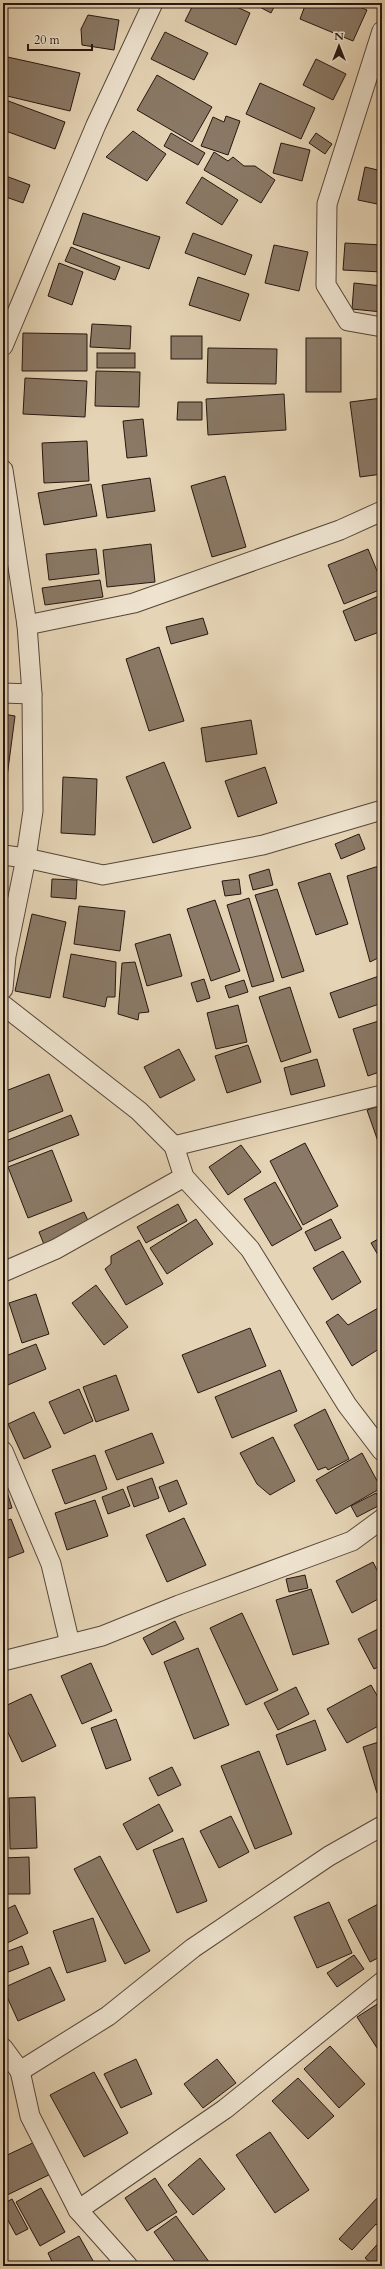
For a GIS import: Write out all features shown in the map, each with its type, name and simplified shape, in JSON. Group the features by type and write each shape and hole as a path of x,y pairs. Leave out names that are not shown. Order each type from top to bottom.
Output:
{"street":[{"path":"3,346 96,125 153,3"},
{"path":"382,31 328,204 326,285 348,321 382,327"},
{"path":"3,470 27,625 32,694 33,812 26,858 6,956 3,989"},
{"path":"27,625 134,603 340,530 382,511"},
{"path":"3,692 32,694"},
{"path":"3,855 26,858 103,875 262,844 382,810"},
{"path":"3,1005 139,1111 174,1146 184,1177 250,1250 347,1405 382,1451"},
{"path":"174,1146 382,1095"},
{"path":"3,1272 56,1249 184,1177"},
{"path":"3,1451 51,1564 70,1644"},
{"path":"3,1661 102,1636 179,1605 352,1541 382,1519"},
{"path":"20,2072 108,2016 193,1948 310,1869 382,1826"},
{"path":"78,2210 225,2109 382,1982"},
{"path":"3,2048 20,2072 30,2116 78,2210 128,2266"}],"building":[{"path":"194,3 228,3 250,13 236,45 185,21"},
{"path":"252,3 276,3 271,13"},
{"path":"306,3 350,3 367,10 353,41 300,19"},
{"path":"88,15 119,20 114,50 82,45 81,29"},
{"path":"165,32 208,53 194,80 151,59"},
{"path":"3,56 80,73 70,111 3,95"},
{"path":"316,59 346,74 333,100 303,85"},
{"path":"157,75 212,107 192,142 137,110"},
{"path":"260,83 315,108 301,139 246,114"},
{"path":"3,99 65,122 55,149 3,130"},
{"path":"226,116 240,121 228,155 201,146 213,117 224,122"},
{"path":"133,131 166,154 147,181 106,157"},
{"path":"171,133 205,153 198,165 164,146"},
{"path":"316,133 332,144 325,154 309,143"},
{"path":"281,143 310,150 302,181 273,173"},
{"path":"214,152 228,161 233,157 244,166 255,166 275,180 261,203 204,170"},
{"path":"365,167 382,171 382,205 358,200"},
{"path":"3,175 30,185 23,203 3,196"},
{"path":"202,177 238,200 222,225 186,203"},
{"path":"83,213 160,237 149,269 73,244"},
{"path":"193,233 252,255 245,275 185,253"},
{"path":"345,243 382,245 382,272 343,270"},
{"path":"274,245 308,252 299,291 265,283"},
{"path":"71,247 120,267 115,280 65,261"},
{"path":"59,263 83,272 72,305 48,296"},
{"path":"198,277 249,294 240,321 189,305"},
{"path":"354,283 382,286 382,312 352,309"},
{"path":"92,324 131,326 130,349 90,347"},
{"path":"23,333 87,334 87,371 22,371"},
{"path":"171,336 202,336 202,359 171,359"},
{"path":"306,338 341,338 341,392 306,392"},
{"path":"208,348 277,349 276,384 207,383"},
{"path":"97,353 135,353 135,368 97,368"},
{"path":"96,371 140,372 139,407 95,406"},
{"path":"25,378 87,381 85,417 23,414"},
{"path":"284,394 286,430 208,435 206,399"},
{"path":"382,398 382,474 360,477 350,402"},
{"path":"178,402 202,402 202,420 177,420"},
{"path":"143,419 147,456 127,458 123,421"},
{"path":"87,441 89,481 44,483 42,443"},
{"path":"225,476 246,547 212,557 191,486"},
{"path":"150,478 155,511 107,518 102,485"},
{"path":"91,484 97,516 44,525 38,493"},
{"path":"151,544 155,582 107,587 103,550"},
{"path":"96,549 99,574 49,580 46,554"},
{"path":"368,549 382,583 382,589 344,604 328,565"},
{"path":"100,580 103,597 45,605 42,588"},
{"path":"381,595 382,631 355,641 343,611"},
{"path":"203,618 208,634 171,644 166,627"},
{"path":"159,647 184,721 149,731 126,659"},
{"path":"3,714 15,716 3,808"},
{"path":"251,720 257,754 206,762 201,728"},
{"path":"164,762 191,828 153,843 126,777"},
{"path":"265,767 277,803 238,817 225,781"},
{"path":"63,777 97,779 95,835 61,833"},
{"path":"359,834 365,849 341,859 335,844"},
{"path":"382,865 382,956 370,962 347,876"},
{"path":"269,869 273,885 253,890 249,875"},
{"path":"330,873 348,924 316,935 298,883"},
{"path":"52,879 77,880 76,899 51,897"},
{"path":"239,879 241,894 225,896 222,881"},
{"path":"277,889 304,971 282,978 255,895"},
{"path":"249,898 274,981 252,987 227,905"},
{"path":"215,900 240,971 211,981 187,909"},
{"path":"79,906 125,911 120,951 74,944"},
{"path":"32,914 66,922 50,998 15,991"},
{"path":"170,934 182,976 147,986 135,944"},
{"path":"71,954 116,962 115,997 107,997 105,1007 63,997"},
{"path":"135,962 149,1012 139,1013 138,1020 118,1014 122,963"},
{"path":"382,975 382,1003 339,1018 330,993"},
{"path":"204,979 210,998 197,1002 191,983"},
{"path":"244,980 248,992 229,998 225,986"},
{"path":"290,987 311,1052 281,1062 259,997"},
{"path":"238,1005 247,1042 216,1049 207,1013"},
{"path":"382,1020 382,1071 368,1076 353,1029"},
{"path":"248,1045 261,1082 227,1093 215,1056"},
{"path":"179,1049 195,1080 160,1098 144,1067"},
{"path":"317,1059 325,1086 291,1095 284,1068"},
{"path":"49,1074 63,1111 6,1133 3,1126 3,1092"},
{"path":"382,1105 382,1150 381,1150 367,1110"},
{"path":"71,1115 79,1135 3,1164 3,1142"},
{"path":"305,1143 338,1206 303,1225 270,1161"},
{"path":"241,1145 261,1172 228,1195 209,1167"},
{"path":"52,1150 72,1201 28,1218 8,1167"},
{"path":"275,1182 302,1229 272,1246 244,1199"},
{"path":"178,1204 187,1221 146,1243 137,1227"},
{"path":"84,1212 91,1227 45,1247 39,1232"},
{"path":"196,1219 213,1244 167,1274 150,1248"},
{"path":"331,1219 341,1238 315,1251 305,1232"},
{"path":"382,1237 382,1262 371,1243"},
{"path":"139,1240 163,1284 126,1305 105,1269 111,1264 111,1256"},
{"path":"343,1251 361,1282 332,1300 313,1268"},
{"path":"96,1285 128,1327 104,1345 72,1303"},
{"path":"36,1294 49,1334 22,1343 9,1303"},
{"path":"380,1307 382,1347 352,1366 326,1322 338,1314 348,1325"},
{"path":"250,1328 266,1366 198,1393 182,1355"},
{"path":"36,1344 46,1369 3,1387 3,1357"},
{"path":"280,1370 297,1411 232,1438 215,1397"},
{"path":"116,1375 129,1410 96,1422 83,1387"},
{"path":"79,1389 93,1421 64,1434 49,1402"},
{"path":"325,1409 349,1459 328,1470 326,1467 318,1470 294,1425"},
{"path":"34,1412 51,1447 24,1459 8,1424"},
{"path":"152,1433 164,1463 117,1480 105,1451"},
{"path":"273,1437 295,1481 270,1495 257,1484 240,1453"},
{"path":"362,1453 381,1488 336,1514 316,1480"},
{"path":"95,1455 107,1489 65,1504 52,1470"},
{"path":"152,1478 159,1498 134,1507 127,1487"},
{"path":"3,1479 12,1508 3,1510"},
{"path":"177,1480 187,1504 169,1512 159,1487"},
{"path":"123,1489 130,1506 108,1514 102,1497"},
{"path":"376,1493 382,1504 357,1517 351,1506"},
{"path":"95,1500 108,1536 67,1550 55,1513"},
{"path":"184,1518 206,1565 167,1582 146,1535"},
{"path":"11,1519 24,1552 3,1560 3,1522"},
{"path":"373,1562 382,1580 382,1597 352,1613 336,1581"},
{"path":"305,1575 308,1588 289,1592 286,1579"},
{"path":"311,1589 329,1644 293,1655 276,1600"},
{"path":"242,1613 278,1690 246,1705 210,1628"},
{"path":"175,1621 184,1639 152,1655 143,1638"},
{"path":"382,1627 382,1665 374,1669 358,1639"},
{"path":"198,1648 229,1725 194,1739 164,1662"},
{"path":"91,1663 112,1711 82,1724 61,1676"},
{"path":"371,1685 382,1704 382,1724 347,1743 327,1709"},
{"path":"296,1687 309,1714 278,1730 264,1703"},
{"path":"31,1694 56,1746 22,1762 3,1722 3,1707"},
{"path":"116,1719 131,1760 106,1769 91,1728"},
{"path":"315,1720 326,1750 287,1765 276,1735"},
{"path":"382,1741 382,1791 377,1793 363,1747"},
{"path":"259,1751 292,1834 255,1849 221,1766"},
{"path":"172,1767 181,1785 158,1796 149,1778"},
{"path":"35,1797 37,1848 10,1849 9,1798"},
{"path":"159,1804 173,1831 137,1850 123,1824"},
{"path":"231,1816 249,1852 219,1868 200,1831"},
{"path":"183,1838 207,1901 177,1913 153,1850"},
{"path":"100,1856 150,1951 125,1964 74,1869"},
{"path":"29,1857 30,1894 3,1894 3,1858"},
{"path":"329,1902 352,1953 317,1968 294,1917"},
{"path":"382,1902 382,1956 370,1962 348,1920"},
{"path":"15,1905 28,1933 3,1945 3,1911"},
{"path":"93,1918 106,1961 67,1973 53,1931"},
{"path":"22,1946 29,1964 3,1974 3,1953"},
{"path":"354,1955 364,1969 337,1987 327,1973"},
{"path":"50,1967 65,2000 18,2021 3,1988"},
{"path":"382,2001 382,2049 379,2051 357,2017"},
{"path":"330,2046 365,2084 339,2108 304,2069"},
{"path":"136,2059 152,2094 121,2108 104,2074"},
{"path":"217,2059 236,2083 203,2108 184,2084"},
{"path":"94,2072 128,2133 84,2157 50,2095"},
{"path":"298,2078 334,2116 308,2139 272,2101"},
{"path":"270,2132 309,2190 275,2213 236,2155"},
{"path":"39,2140 55,2172 3,2197 3,2157"},
{"path":"200,2158 225,2189 193,2215 168,2185"},
{"path":"155,2178 177,2212 147,2231 125,2198"},
{"path":"41,2188 65,2232 40,2246 16,2202"},
{"path":"378,2197 382,2201 382,2229 376,2224 352,2250 339,2239"},
{"path":"12,2199 28,2229 16,2235 3,2211 3,2204"},
{"path":"176,2216 212,2266 178,2266 154,2232"},
{"path":"79,2236 96,2266 54,2266 48,2253"},
{"path":"382,2239 382,2261 375,2266 365,2258"}]}
